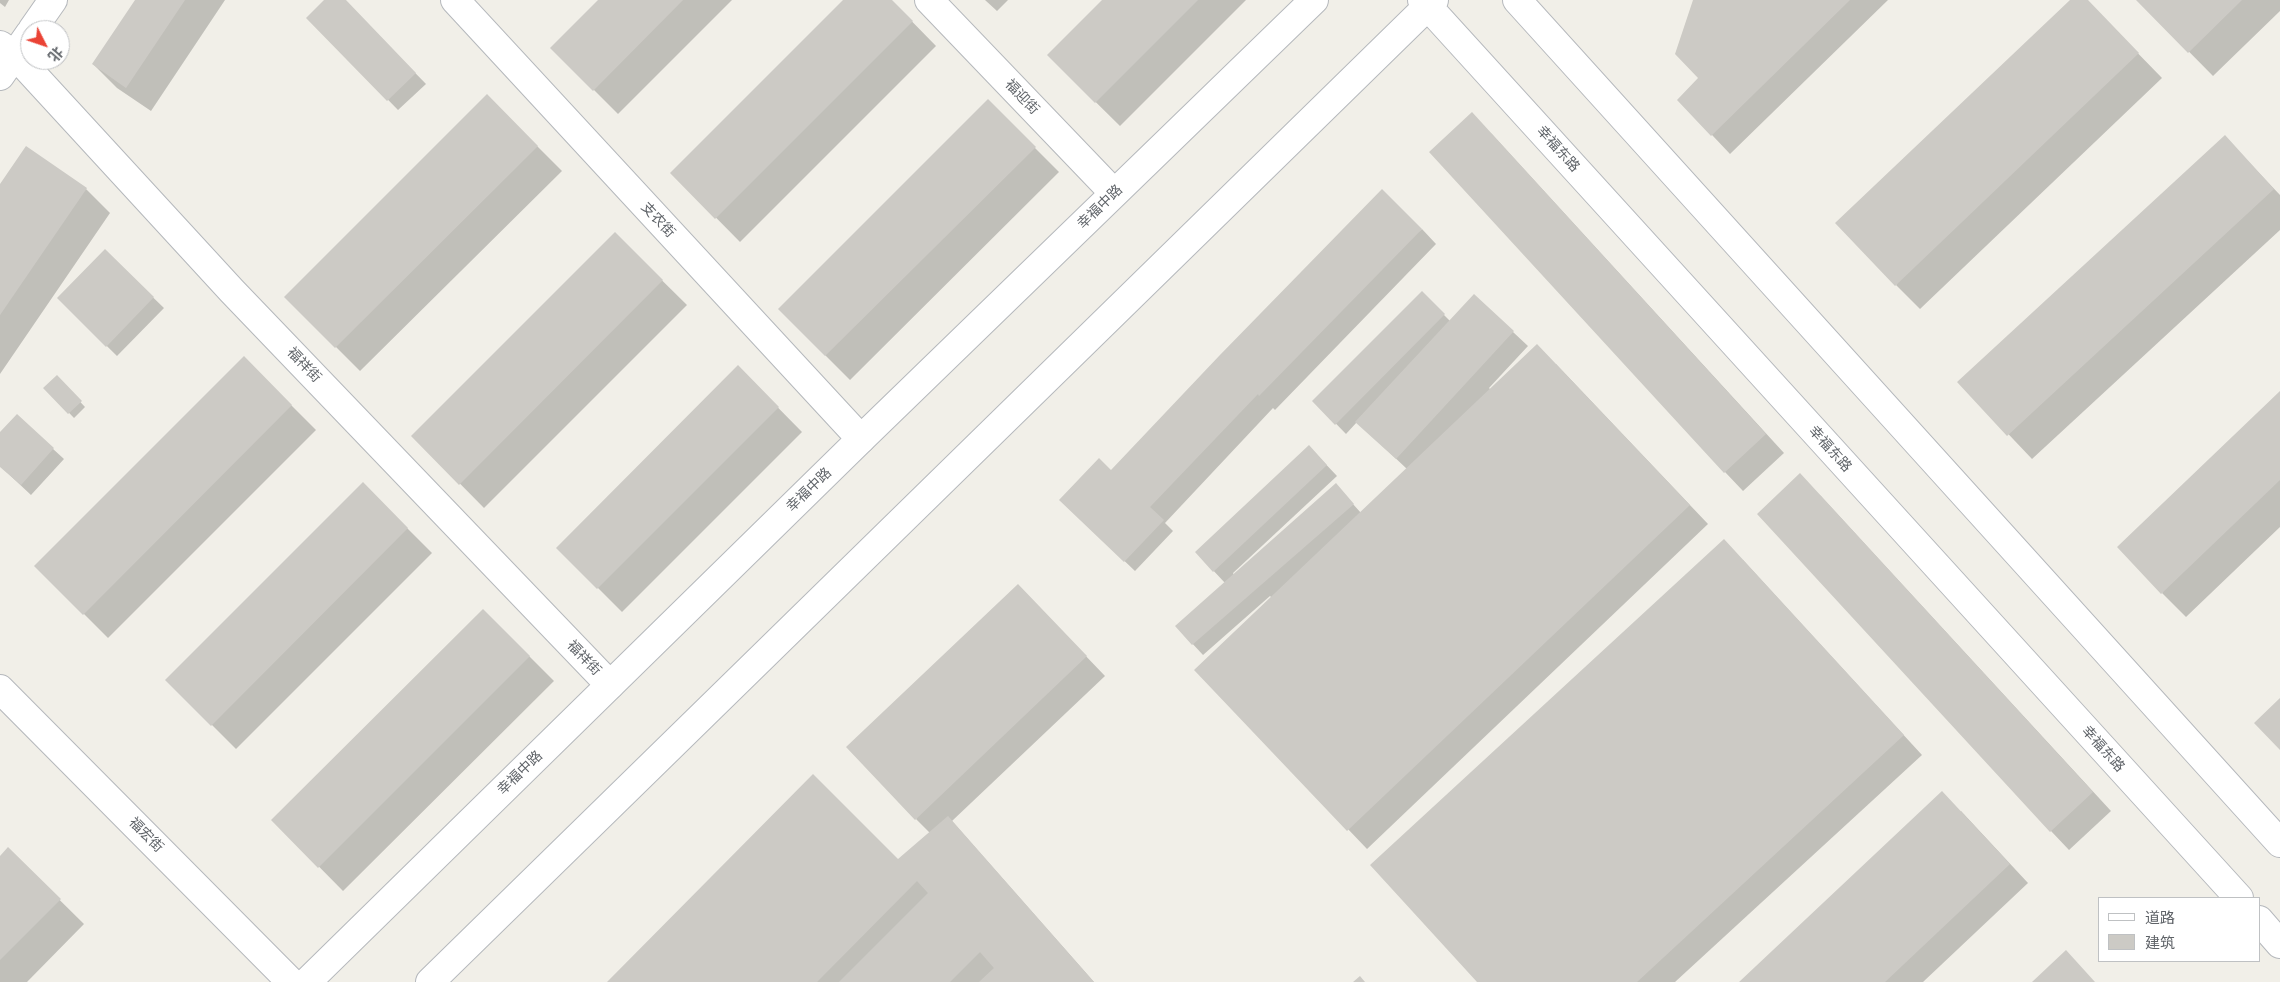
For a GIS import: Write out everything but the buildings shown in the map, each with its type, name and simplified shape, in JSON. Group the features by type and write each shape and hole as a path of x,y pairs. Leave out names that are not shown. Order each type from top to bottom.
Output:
{"street":[{"path":"15,48 53,0"},
{"name":"支农街","path":"455,0 860,439"},
{"name":"福迎街","path":"929,0 1114,193"},
{"name":"幸福中路","path":"308,982 860,439 1314,0"},
{"path":"1517,0 2280,843"},
{"path":"430,982 1428,2"},
{"name":"幸福东路","path":"1428,2 2238,897"},
{"name":"福祥街","path":"15,48 232,290 610,685"},
{"name":"福宏街","path":"0,689 291,982"},
{"path":"2260,921 2280,944"}]}
